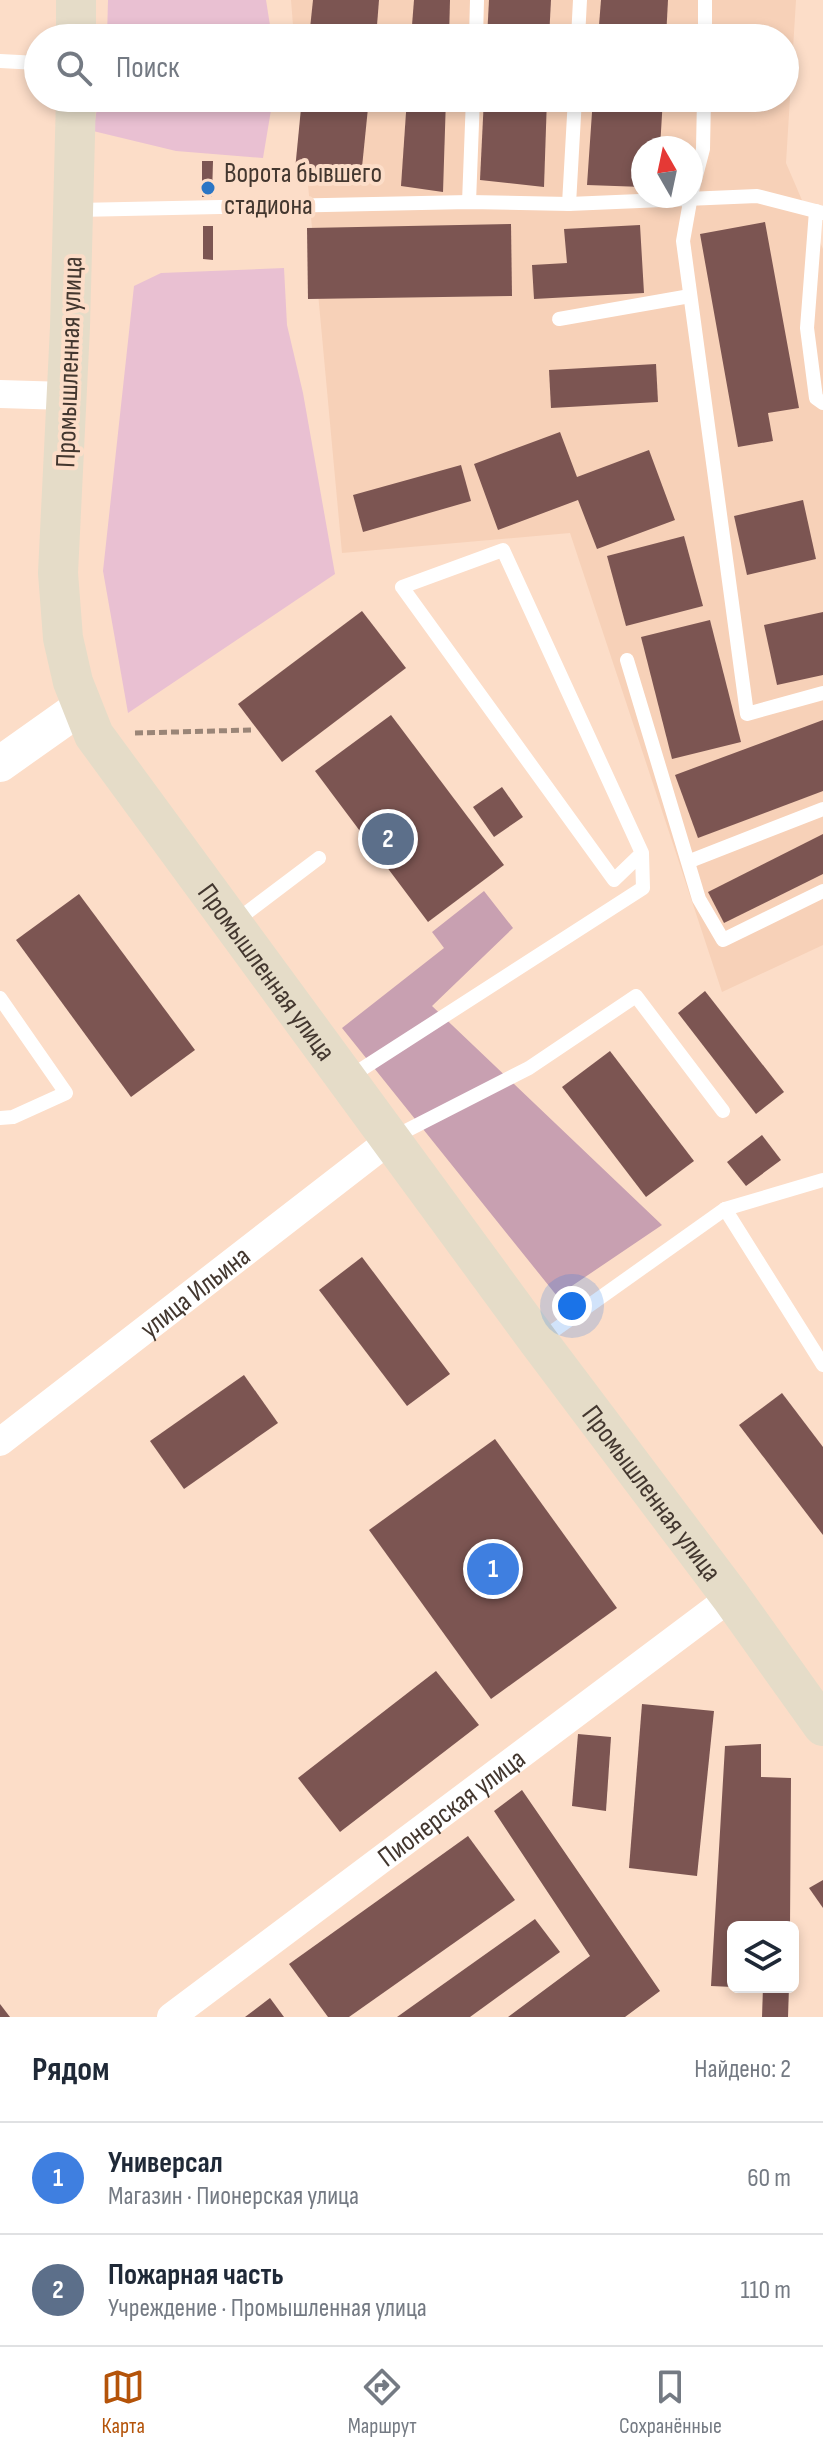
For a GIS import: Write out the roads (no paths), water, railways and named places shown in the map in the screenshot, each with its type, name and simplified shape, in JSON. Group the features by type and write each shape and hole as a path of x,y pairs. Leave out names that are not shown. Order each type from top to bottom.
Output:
{"main road":[{"path":"76,0 76,24"},
{"name":"Промышленная улица","path":"76,112 58,573 63,638 73,682 88,720 231,924 731,1597 823,1726"}],"street":[{"path":"0,394 66,396"},
{"path":"0,764 88,720"},
{"name":"улица Ильина","path":"0,1442 390,1140"},
{"name":"Пионерская улица","path":"171,2017 731,1597"}],"lane":[{"path":"476,24 477,0"},
{"path":"579,24 580,0"},
{"path":"705,0 705,24"},
{"path":"0,61 24,62"},
{"path":"469,202 472,112"},
{"path":"569,204 574,112"},
{"path":"703,149 704,112"},
{"path":"703,197 757,196 820,212 807,328 816,398 823,403"},
{"path":"73,210 469,202 569,204 631,200"},
{"path":"689,208 683,241 747,714 823,693"},
{"path":"559,319 690,296"},
{"path":"807,328 823,318"},
{"path":"345,1080 643,888 642,853 503,550 402,587 614,880 642,853"},
{"path":"627,660 699,899 723,940 823,891"},
{"path":"690,861 823,809"},
{"path":"231,924 319,858"},
{"path":"390,1140 529,1068 636,996 723,1111"},
{"path":"0,998 66,1093 13,1117 0,1118"},
{"path":"539,1342 725,1209 823,1180"},
{"path":"725,1209 823,1365"}],"place":[{"name":"Ворота бывшего стадиона","path":"208,188"},
{"name":"Пожарная часть","path":"388,839"},
{"name":"Универсал","path":"493,1569"}]}
